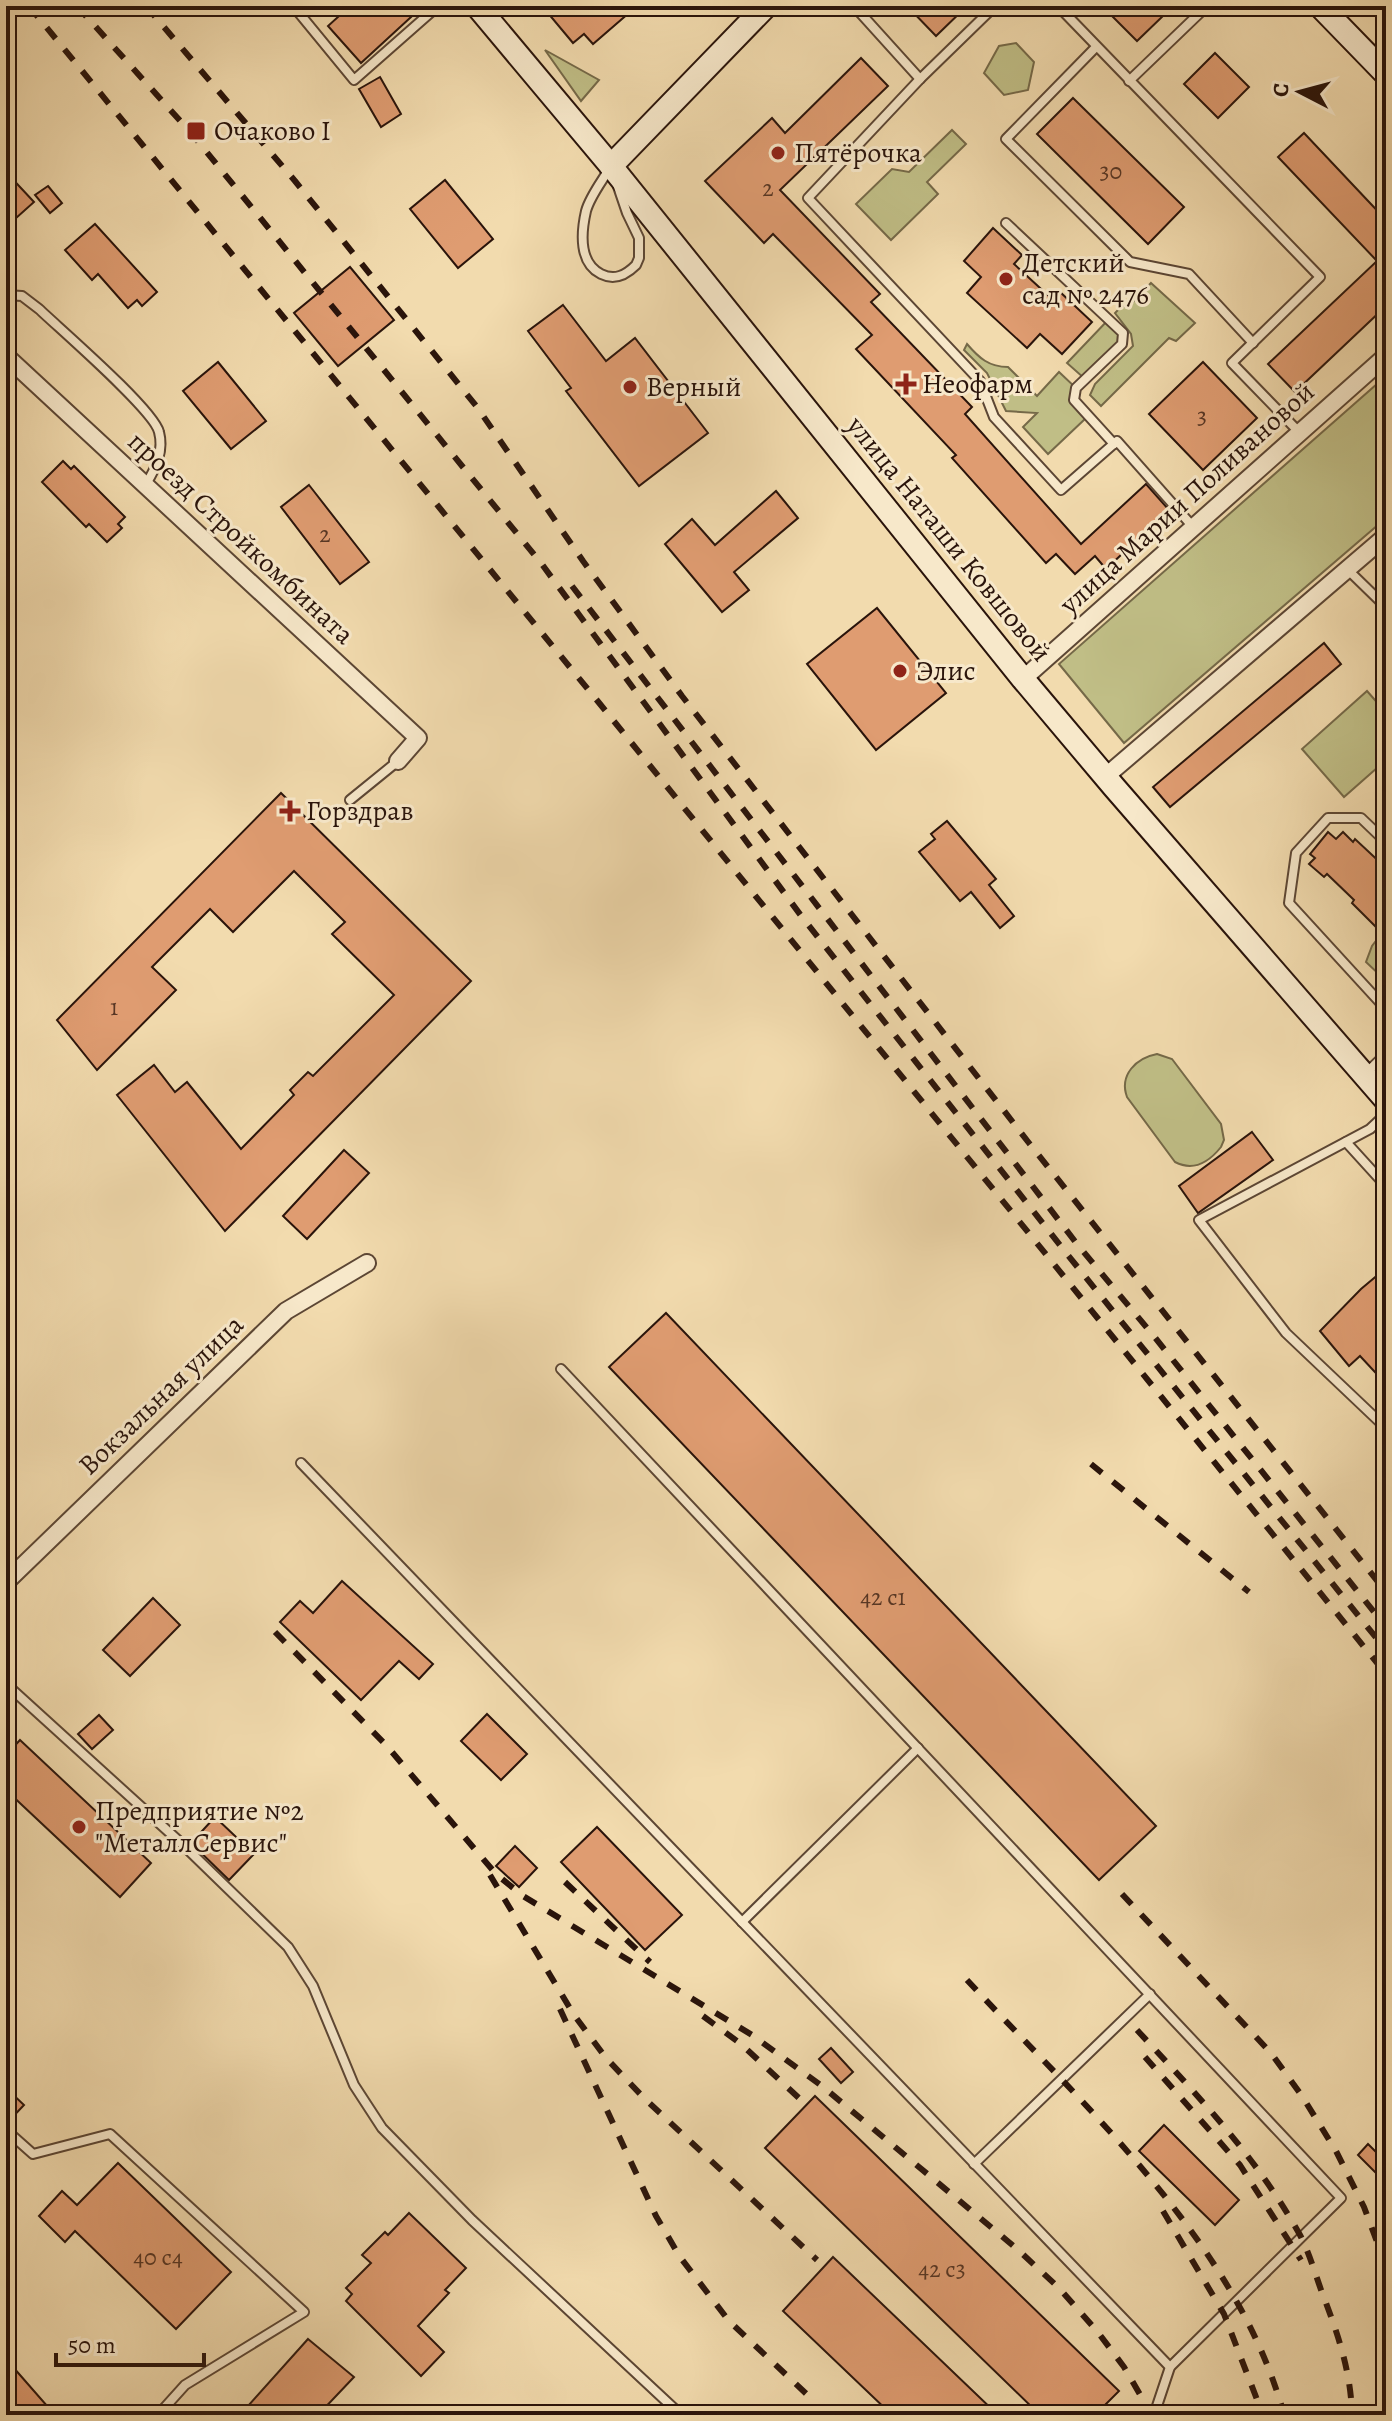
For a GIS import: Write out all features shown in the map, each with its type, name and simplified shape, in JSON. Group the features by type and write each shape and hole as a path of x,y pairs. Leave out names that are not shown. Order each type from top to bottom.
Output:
{"street":[{"name":"улица Наташи Ковшовой","path":"478,6 611,166 1023,679 1386,1100"},
{"path":"611,166 766,6"},
{"path":"1320,6 1383,64"},
{"name":"проезд Стройкомбината","path":"6,356 418,738 398,761"},
{"name":"улица Марии Поливановой","path":"1023,679 1386,356"},
{"path":"1105,777 1386,536"},
{"name":"Вокзальная улица","path":"6,1582 286,1311 367,1263"}],"lane":[{"path":"307,6 299,13 354,80 438,6"},
{"path":"468,6 478,6"},
{"path":"995,6 920,79 808,198 980,381 994,417 1061,490 1117,441 1194,528"},
{"path":"1058,6 1320,277 1232,363 1300,433"},
{"path":"1129,81 1207,6"},
{"path":"859,8 920,79"},
{"path":"1096,47 1006,139 1130,262 1189,274 1253,343"},
{"path":"611,166 641,248 636,265 617,277 608,277 592,269 584,253 587,209 611,166"},
{"path":"1006,223 1123,333 1122,344 1076,388 1074,400 1114,444"},
{"path":"6,295 22,296 39,309 134,399 159,429 161,447 157,467 146,484"},
{"path":"1347,569 1386,607"},
{"path":"350,800 398,761"},
{"path":"1386,842 1361,818 1328,818 1296,853 1289,903 1386,1009"},
{"path":"1364,1075 1386,1054"},
{"path":"1386,1114 1370,1129 1199,1220 1286,1333 1386,1428"},
{"path":"1346,1142 1386,1186"},
{"path":"561,1369 1341,2198 1170,2367 1154,2415"},
{"path":"301,1463 1170,2367"},
{"path":"6,1684 181,1843 288,1947 313,1986 354,2085 382,2128 472,2220 681,2415"},
{"path":"742,1922 918,1748"},
{"path":"974,2164 1150,1994"},
{"path":"6,2130 33,2154 110,2134 304,2312 185,2385 158,2415"}],"shaded area":[{"path":"1016,43 1034,62 1028,90 1004,95 984,73 999,46"},
{"path":"545,50 599,80 581,101"},
{"path":"952,130 966,144 927,182 938,194 891,240 856,204 892,169 909,172"},
{"path":"1151,283 1195,323 1176,341 1169,338 1101,406 1090,395 1095,384 1133,346 1131,334 1115,313 1121,307 1129,306"},
{"path":"1109,319 1123,333 1122,344 1085,379 1067,363"},
{"path":"967,344 985,361 1008,367 1037,396 1059,372 1076,388 1074,400 1090,418 1085,419 1048,454 1023,427 1037,413 1006,411 987,373 964,350"},
{"path":"1386,376 1386,518 1124,743 1059,664"},
{"path":"1367,691 1382,708 1386,702 1386,760 1344,797 1302,749"},
{"path":"1386,928 1386,981 1366,962 1372,946"},
{"path":"1157,1054 1172,1059 1221,1124 1224,1140 1221,1147 1201,1164 1189,1166 1175,1162 1127,1097 1125,1082 1131,1069 1142,1059"}],"building":[{"path":"350,6 423,6 361,63 328,26"},
{"path":"542,6 637,6 593,44 584,34 573,43"},
{"path":"907,6 967,6 936,36"},
{"path":"1102,6 1157,6 1165,14 1137,41"},
{"path":"1215,53 1249,87 1218,118 1184,84"},
{"path":"861,58 888,86 780,190 880,294 871,302 972,407 965,414 1081,544 1146,484 1169,510 1106,569 1095,556 1075,574 1056,554 1046,563 952,458 956,455 856,349 872,335 773,234 764,243 705,181 772,118 785,133"},
{"path":"380,77 401,114 381,127 359,89"},
{"path":"1073,98 1184,207 1148,244 1037,134"},
{"path":"1304,133 1386,220 1386,306 1295,392 1268,364 1377,261 1278,157"},
{"path":"6,172 34,202 6,227"},
{"path":"445,180 493,239 458,268 410,209"},
{"path":"48,186 62,203 50,213 35,195"},
{"path":"95,224 157,292 142,306 137,300 128,308 98,274 92,280 65,250"},
{"path":"993,228 1022,255 1014,264 1052,299 1059,291 1092,322 1062,354 1040,334 1027,348 967,293 981,277 964,261"},
{"path":"350,267 394,320 338,366 294,313"},
{"path":"563,305 606,361 635,338 708,433 639,486 566,391 571,388 528,331"},
{"path":"218,362 266,421 231,449 183,391"},
{"path":"1203,362 1257,418 1203,470 1149,414"},
{"path":"63,461 71,469 74,466 125,517 118,524 122,528 107,542 89,524 86,527 42,482"},
{"path":"309,485 369,562 340,584 281,507"},
{"path":"776,491 798,518 734,572 749,590 722,612 665,544 692,519 715,545"},
{"path":"877,608 946,693 876,750 807,664"},
{"path":"1324,643 1341,664 1170,807 1153,787"},
{"path":"281,793 471,981 225,1231 117,1095 154,1065 175,1092 187,1082 241,1149 294,1095 290,1090 308,1072 313,1076 394,995 332,934 345,922 294,871 233,932 210,909 152,967 176,990 97,1070 57,1020"},
{"path":"947,821 996,879 989,885 1014,916 1000,928 971,892 960,901 919,852 935,839 931,834"},
{"path":"1328,832 1336,839 1343,832 1353,842 1355,839 1386,868 1386,937 1327,874 1324,877 1309,864 1315,858 1310,854"},
{"path":"1252,1132 1273,1160 1198,1213 1179,1186"},
{"path":"344,1150 369,1173 307,1239 283,1216"},
{"path":"1386,1268 1386,1384 1360,1356 1349,1366 1320,1331"},
{"path":"666,1313 1156,1826 1099,1880 609,1367"},
{"path":"342,1581 433,1664 419,1679 399,1661 361,1700 280,1622 300,1601 313,1613"},
{"path":"153,1598 180,1625 130,1676 103,1650"},
{"path":"487,1714 527,1754 501,1780 461,1741"},
{"path":"99,1715 113,1730 92,1749 78,1734"},
{"name":"Предприятие №2 \"МеталлСервис\"","path":"20,1740 151,1863 120,1897 6,1790 6,1755"},
{"path":"215,1817 254,1854 229,1880 191,1843"},
{"path":"597,1827 682,1915 645,1950 561,1862"},
{"path":"515,1846 537,1868 519,1887 496,1866"},
{"path":"831,2048 853,2072 841,2083 819,2059"},
{"path":"6,2088 24,2105 7,2123 6,2123"},
{"path":"815,2096 1119,2391 1095,2415 1040,2415 765,2148"},
{"path":"1164,2125 1239,2200 1215,2225 1139,2151"},
{"path":"1368,2144 1386,2162 1386,2183 1358,2155"},
{"path":"118,2163 231,2272 176,2329 75,2231 65,2242 39,2216 62,2191 77,2205"},
{"path":"409,2213 466,2268 445,2290 449,2293 418,2326 444,2352 421,2376 346,2301 352,2294 346,2288 371,2263 362,2255 385,2232 388,2235"},
{"path":"833,2257 998,2415 892,2415 783,2311"},
{"path":"308,2339 354,2377 318,2415 240,2415"},
{"path":"6,2359 55,2415 10,2415 6,2410"}],"railway":[{"path":"29,6 600,704 1386,1674"},
{"path":"77,6 192,134 541,563 802,917 1067,1254 1386,1650"},
{"path":"146,6 295,181 477,407 583,561 682,696 1029,1143 1386,1592"},
{"path":"572,586 1077,1244 1386,1627"},
{"path":"1091,1464 1249,1592"},
{"path":"275,1632 386,1745 496,1874 523,1896 752,2035 822,2086 1016,2248 1059,2288 1097,2331 1124,2367 1152,2415"},
{"path":"490,1875 574,2015 606,2058 644,2098 817,2260"},
{"path":"565,1882 650,1962"},
{"path":"1122,1894 1271,2053 1302,2096 1336,2151 1364,2207 1386,2266"},
{"path":"967,1980 1107,2128 1194,2235 1232,2293 1262,2352 1284,2415"},
{"path":"560,2009 656,2216 680,2257 729,2321 814,2401"},
{"path":"703,2016 741,2044 800,2099"},
{"path":"1137,2030 1245,2153 1300,2235 1340,2344 1352,2415"},
{"path":"1145,2057 1240,2165 1301,2260"},
{"path":"1163,2211 1224,2314 1263,2415"}],"place":[{"name":"Очаково I","path":"196,131"},
{"name":"Пятёрочка","path":"778,153"},
{"name":"Детский сад № 2476","path":"1006,279"},
{"name":"Неофарм","path":"906,384"},
{"name":"Верный","path":"630,387"},
{"name":"Элис","path":"900,671"},
{"name":"Горздрав","path":"290,811"},
{"name":"Предприятие №2 \"МеталлСервис\"","path":"79,1827"}]}
